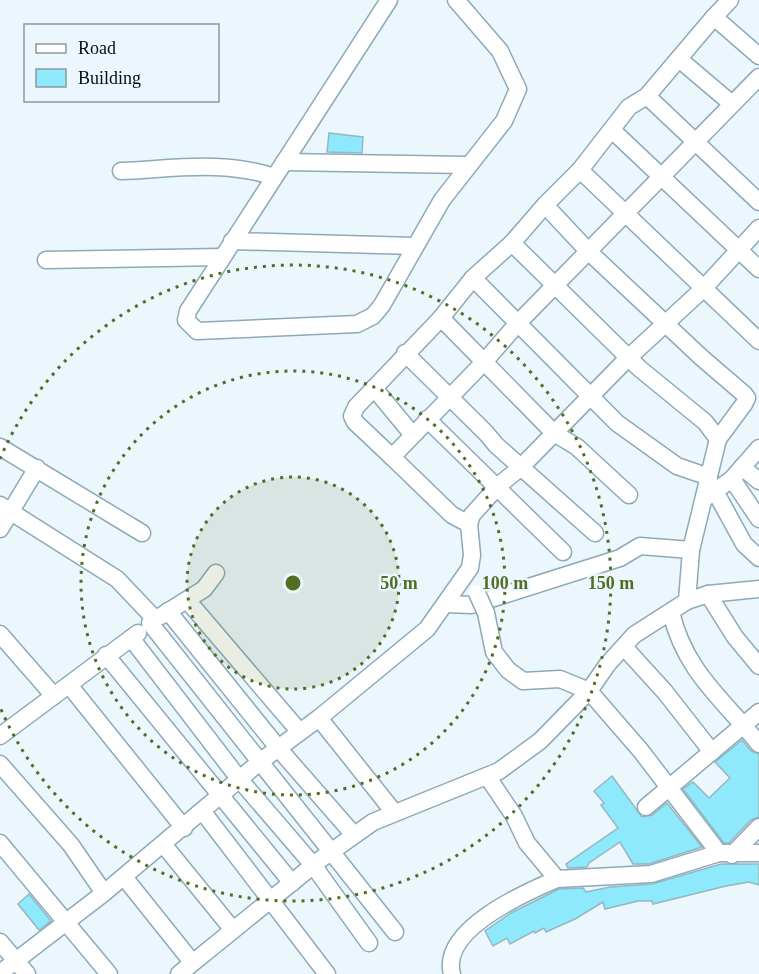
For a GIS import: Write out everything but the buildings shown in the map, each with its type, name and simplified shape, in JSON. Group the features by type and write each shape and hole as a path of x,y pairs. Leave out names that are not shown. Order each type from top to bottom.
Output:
{"street":[{"path":"389,0 188,311 186,320 197,331 357,324 373,316 382,306 442,200 466,165 504,121 518,89 500,51 456,0"},
{"path":"469,524 452,515 355,422 352,416 356,407 405,353 441,318 473,278 512,243 545,204 580,170 630,107 647,96 730,0"},
{"path":"714,17 759,56"},
{"path":"679,59 732,104"},
{"path":"392,457 517,324 759,77"},
{"path":"647,96 759,202"},
{"path":"612,130 759,269"},
{"path":"284,162 466,165"},
{"path":"121,171 222,167 257,171 273,177"},
{"path":"580,170 759,341"},
{"path":"545,204 588,251 747,398 718,439 709,490 691,550 687,601"},
{"path":"0,973 124,877 299,731 319,718 427,629 443,609 472,562 469,524 472,515 498,486 520,468 628,358 703,289 759,228"},
{"path":"232,241 415,246"},
{"path":"512,243 628,358 705,422 718,439"},
{"path":"46,260 222,256"},
{"path":"473,278 617,423 709,490 740,539 759,558"},
{"path":"441,318 554,433 577,447 629,495"},
{"path":"405,353 520,468 595,533"},
{"path":"374,388 412,434"},
{"path":"427,419 563,552"},
{"path":"0,447 142,533"},
{"path":"709,490 737,473 759,448"},
{"path":"0,529 5,508 37,468"},
{"path":"737,473 759,481"},
{"path":"737,473 759,519"},
{"path":"5,508 121,582 158,618 279,749 354,835"},
{"path":"443,609 472,605 620,558 640,546 691,550"},
{"path":"2,730 54,696 158,618 204,589 216,573"},
{"path":"463,578 477,593 486,613 494,652 499,662 516,678 531,682 560,680 589,691 725,854"},
{"path":"179,974 313,865 354,835 393,811 441,796 499,771 540,741 589,691 634,635 687,601 708,594 759,590"},
{"path":"708,594 735,637 759,666"},
{"path":"187,600 299,731"},
{"path":"671,612 686,653 697,672 709,690 744,725 759,744"},
{"path":"158,618 260,763 395,932"},
{"path":"0,634 54,696"},
{"path":"131,638 240,780 313,865 369,943"},
{"path":"624,647 665,692 712,752"},
{"path":"106,655 292,883"},
{"path":"69,685 184,828"},
{"path":"646,807 759,712"},
{"path":"319,718 393,811"},
{"path":"0,764 71,845 104,893"},
{"path":"487,776 514,816 527,843 557,879"},
{"path":"203,812 327,974"},
{"path":"725,854 759,827"},
{"path":"0,843 67,921 108,974"},
{"path":"163,844 233,930"},
{"path":"452,974 450,955 458,942 478,923 519,895 557,879 651,874 725,854 759,853"},
{"path":"124,877 192,962"},
{"path":"0,942 27,974"}]}
